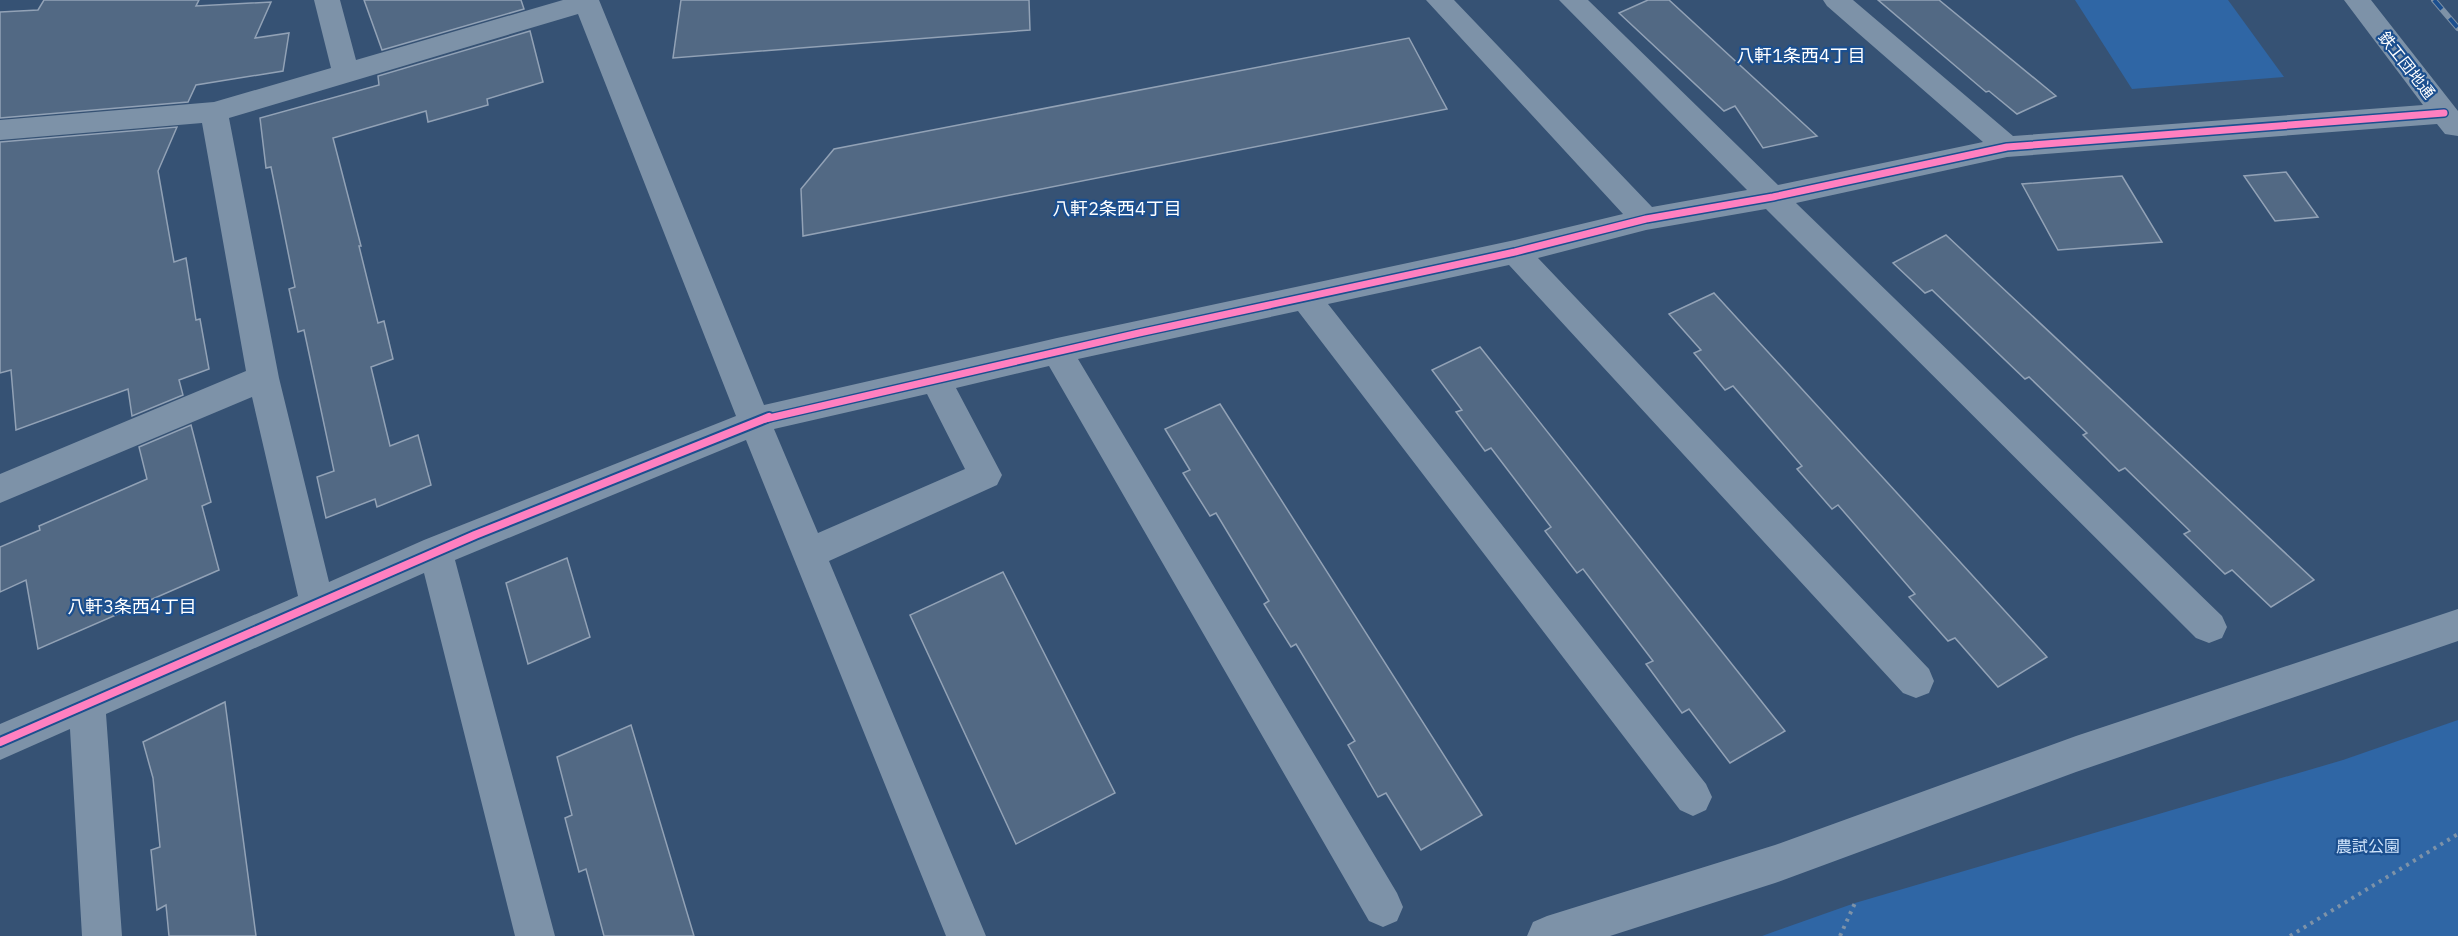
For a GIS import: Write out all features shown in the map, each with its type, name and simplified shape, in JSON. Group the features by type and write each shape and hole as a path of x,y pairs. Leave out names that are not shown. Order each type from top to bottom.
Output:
{"street":[{"path":"327,0 346,72"},
{"path":"1439,0 1646,219"},
{"path":"1572,0 2209,627"},
{"path":"1836,0 2007,147"},
{"name":"鉄工団地通","path":"2356,0 2451,122"},
{"path":"0,130 214,112 587,1 755,422 966,936"},
{"path":"214,112 263,378 317,603"},
{"path":"0,742 436,551 769,417 1057,351 1515,252 1646,219 1773,197 2007,147 2451,122"},
{"path":"1515,252 1916,681"},
{"path":"1305,298 1693,797"},
{"path":"1057,351 1383,907"},
{"path":"0,489 263,378"},
{"path":"810,553 985,475 934,379"},
{"path":"436,551 535,936"},
{"path":"1547,936 1775,864 2076,754 2458,625"},
{"path":"87,704 102,936"}],"path":[{"path":"2290,936 2458,834"},
{"path":"1840,936 1855,903"}],"green space":[{"path":"2075,0 2228,0 2284,77 2132,89"},
{"name":"農試公園","path":"2458,720 2458,936 1762,936 1855,903 2343,760"}],"building":[{"path":"44,0 199,0 196,6 271,2 255,38 289,33 283,71 196,85 188,102 0,118 0,12 38,10"},
{"path":"364,0 521,0 524,9 382,50"},
{"path":"681,0 1029,0 1030,30 673,58"},
{"path":"1648,0 1669,0 1817,136 1763,148 1735,106 1724,111 1619,13"},
{"path":"1878,0 1939,0 2056,96 2017,114 1989,91 1986,92"},
{"path":"530,31 543,82 487,99 488,105 428,122 426,111 333,138 378,323 384,321 393,359 371,367 390,446 418,435 431,485 377,507 375,499 326,518 317,477 334,471 304,330 298,332 289,289 295,287 271,167 266,168 260,118 379,85 378,76"},
{"path":"1409,38 1447,109 803,236 801,189 834,149"},
{"path":"177,127 158,171 174,262 186,258 196,320 200,319 209,369 179,380 183,395 132,416 128,389 16,430 11,370 0,373 0,142"},
{"path":"2286,172 2318,217 2275,221 2244,176"},
{"path":"2122,176 2162,242 2058,250 2022,184"},
{"path":"1946,235 2314,580 2271,607 2232,570 2225,574 2184,534 2190,531 2125,468 2119,471 2083,435 2087,433 2029,377 2025,379 1932,290 1925,293 1893,263"},
{"path":"1714,293 2047,657 1998,687 1955,638 1948,641 1909,597 1915,594 1838,505 1832,509 1797,469 1802,466 1733,386 1725,390 1694,353 1701,350 1669,314"},
{"path":"1480,347 1785,731 1730,763 1689,709 1682,713 1646,664 1653,661 1583,569 1577,573 1545,531 1551,527 1491,448 1485,451 1456,412 1462,410 1432,370"},
{"path":"1220,404 1482,815 1421,850 1386,793 1378,797 1348,745 1355,741 1296,644 1291,647 1264,604 1269,601 1216,513 1210,516 1183,473 1190,470 1165,429"},
{"path":"191,425 211,502 202,506 219,570 38,649 26,580 0,592 0,547 40,530 39,526 147,479 139,447"},
{"path":"567,558 590,637 528,664 506,583"},
{"path":"1003,572 1115,793 1016,844 910,615"},
{"path":"225,702 256,936 169,936 166,905 157,910 151,850 160,847 153,778 143,742"},
{"path":"631,725 694,936 604,936 586,869 579,872 565,818 572,815 557,757"}],"railway":[{"path":"2434,0 2458,28"}],"cycle path":[{"path":"0,742 475,535 769,417 1139,333 1515,252 1646,219 1773,197 2007,147 2444,113"}],"district":[{"name":"八軒1条西4丁目","path":"1801,56"},
{"name":"八軒2条西4丁目","path":"1117,209"},
{"name":"八軒3条西4丁目","path":"132,607"}]}
